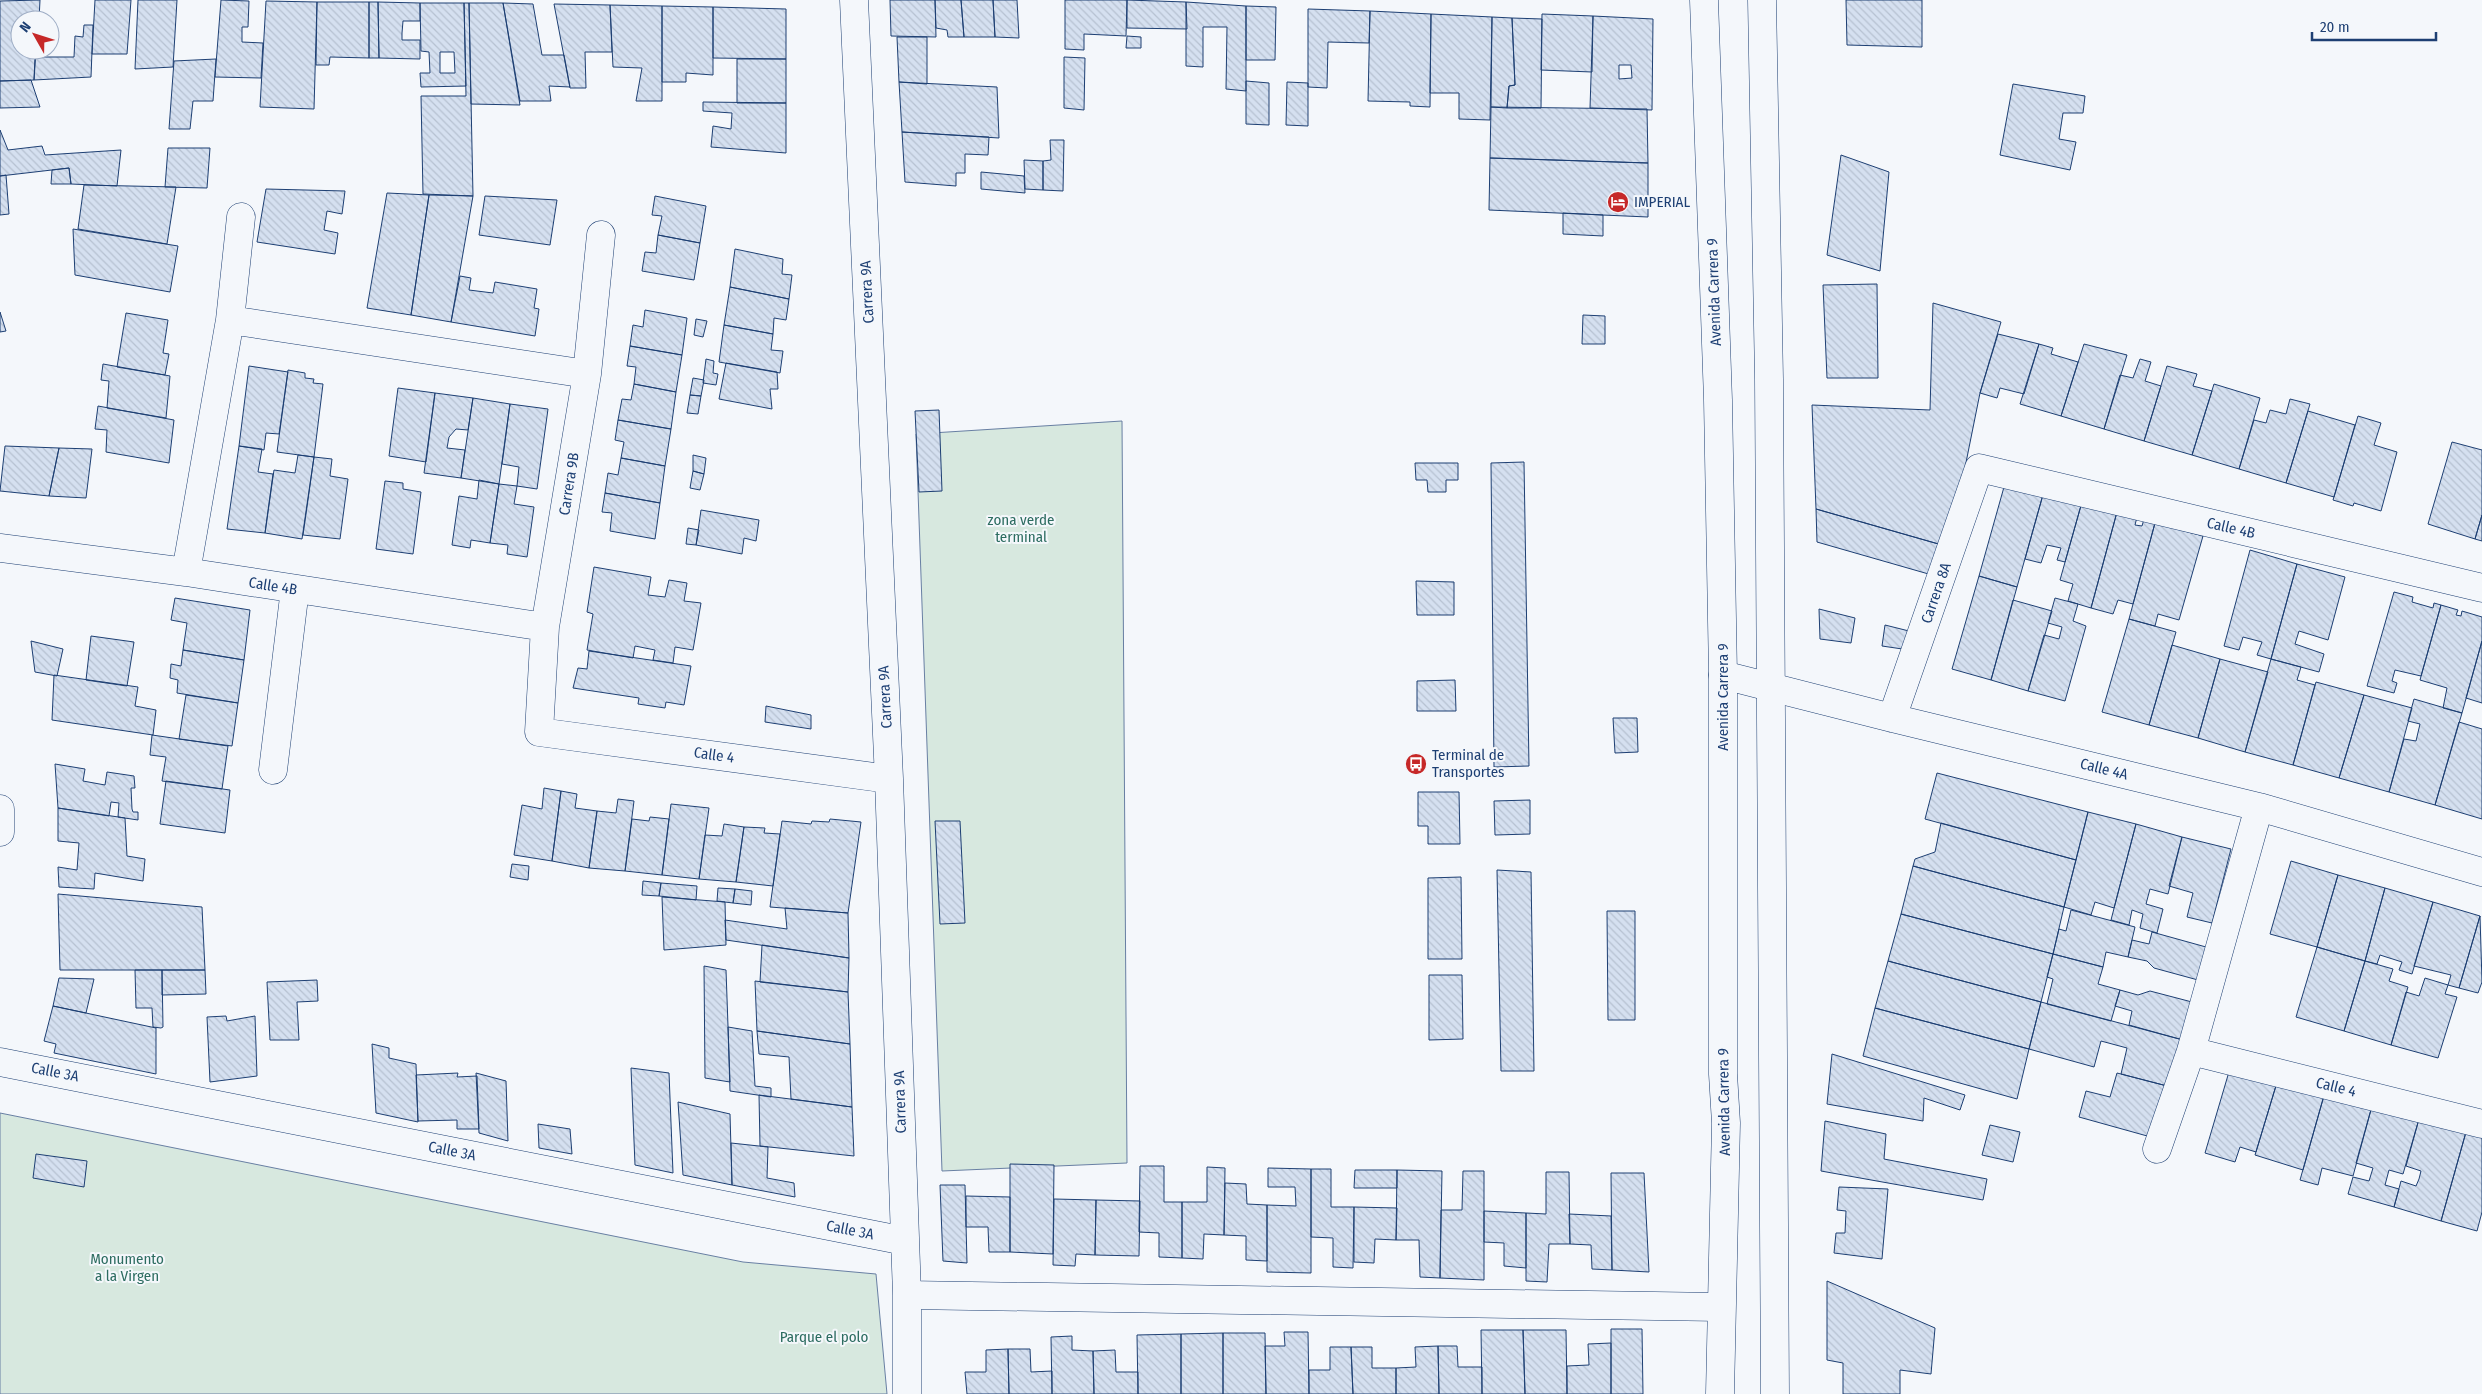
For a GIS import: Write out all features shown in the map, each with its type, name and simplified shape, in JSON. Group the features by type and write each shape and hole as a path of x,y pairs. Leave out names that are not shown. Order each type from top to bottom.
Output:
{"street":[{"name":"Carrera 9A","path":"854,0 889,779 907,1295 907,1394"},
{"name":"Avenida Carrera 9","path":"1704,0 1718,400 1723,674 1723,1074 1726,1123 1720,1307 1720,1394"},
{"path":"1762,0 1769,379 1775,1394"},
{"path":"186,572 230,320 241,216"},
{"name":"Carrera 9B","path":"539,732 545,627 587,374 601,235"},
{"path":"230,320 587,374"},
{"name":"Calle 4B","path":"1979,468 2482,588"},
{"name":"Carrera 8A","path":"1892,718 1979,468"},
{"name":"Calle 4B","path":"0,548 186,572 545,627"},
{"path":"273,770 295,589"},
{"name":"Calle 4A","path":"1723,674 1892,718 2259,807 2482,872"},
{"name":"Calle 4","path":"539,732 889,779"},
{"path":"2157,1149 2191,1051 2259,807"},
{"path":"0,809 0,832"},
{"name":"Calle 4","path":"2191,1051 2482,1124"},
{"name":"Calle 3A","path":"0,1062 905,1241"},
{"path":"907,1295 1720,1307"}],"green space":[{"name":"zona verde terminal","path":"1122,421 1127,1163 942,1171 916,434"},
{"name":"Monumento a la Virgen","path":"0,1113 743,1262 876,1274 887,1394 0,1394"}],"building":[{"path":"40,0 40,10 10,10 10,60 35,60 34,80 0,81 0,1"},
{"path":"95,0 131,0 127,54 92,54"},
{"path":"138,0 177,0 173,67 135,69"},
{"path":"221,0 249,1 248,27 242,27 242,42 263,43 261,78 215,77"},
{"path":"890,0 935,0 936,37 891,36"},
{"path":"935,0 961,0 964,37 948,37 947,30 936,28"},
{"path":"961,0 993,0 995,37 964,37"},
{"path":"993,0 1017,0 1019,38 995,37"},
{"path":"1065,0 1127,0 1126,36 1084,34 1084,50 1065,49"},
{"path":"1127,0 1186,2 1187,29 1127,28"},
{"path":"1846,0 1922,0 1922,47 1847,45"},
{"path":"266,1 317,2 314,109 260,107"},
{"path":"317,2 369,2 369,58 330,57 329,65 316,65"},
{"path":"369,2 378,2 379,58 369,58"},
{"path":"378,2 420,3 420,21 403,21 402,40 420,40 420,59 379,58"},
{"path":"1186,2 1246,6 1246,91 1226,89 1227,27 1203,27 1203,67 1186,66"},
{"path":"420,3 464,3 466,86 421,87 420,73 430,73 429,52 421,51","holes":["440,52 454,52 455,73 440,73"]},
{"path":"464,3 469,3 473,196 423,194 421,96 466,96"},
{"path":"469,3 503,3 520,105 471,104"},
{"path":"503,3 533,4 542,55 564,55 570,87 549,86 551,101 520,101"},
{"path":"554,4 610,5 612,52 585,52 586,88 570,88"},
{"path":"610,5 662,6 662,101 636,101 642,68 613,67"},
{"path":"662,6 713,7 713,75 686,73 686,82 662,82"},
{"path":"1246,6 1276,7 1275,60 1246,60"},
{"path":"713,7 786,9 786,59 713,58"},
{"path":"1308,9 1370,11 1369,43 1328,42 1327,88 1308,87"},
{"path":"1370,11 1431,14 1430,107 1410,106 1410,102 1368,101"},
{"path":"1431,14 1492,17 1490,120 1459,119 1459,93 1430,93"},
{"path":"1542,14 1593,16 1592,72 1541,70"},
{"path":"1593,16 1653,19 1652,110 1590,108","holes":["1619,65 1631,65 1632,78 1619,79"]},
{"path":"1492,17 1512,18 1515,85 1509,86 1507,108 1491,107"},
{"path":"1512,18 1542,19 1541,108 1507,108 1509,86 1515,85"},
{"path":"84,25 93,25 91,77 34,80 35,60 60,60 60,57 74,57 75,36 83,37"},
{"path":"1127,36 1141,37 1141,48 1126,48"},
{"path":"897,37 927,37 927,84 899,82"},
{"path":"1064,57 1085,58 1084,110 1064,108"},
{"path":"216,59 213,101 193,101 190,129 169,129 174,61"},
{"path":"737,59 786,59 786,103 737,103"},
{"path":"31,80 40,107 0,108 0,81"},
{"path":"1246,81 1269,83 1269,125 1246,124"},
{"path":"899,82 997,87 999,138 902,132"},
{"path":"1287,82 1308,83 1308,126 1286,125"},
{"path":"2013,84 2085,96 2083,113 2063,113 2059,139 2076,142 2070,170 2000,155"},
{"path":"703,102 786,103 786,153 711,147 713,126 731,129 732,113 703,111"},
{"path":"1491,107 1647,109 1648,163 1490,158"},
{"path":"0,130 8,150 42,146 45,155 121,150 117,186 71,184 69,168 0,176"},
{"path":"902,132 989,137 988,155 965,154 965,173 956,173 956,186 905,182"},
{"path":"1050,140 1064,140 1063,191 1043,190 1043,161 1051,160"},
{"path":"168,148 210,148 207,188 165,187"},
{"path":"1841,155 1889,172 1880,271 1827,255"},
{"path":"1490,158 1648,163 1648,217 1489,210"},
{"path":"1024,160 1043,161 1043,190 1025,189"},
{"path":"69,168 71,184 51,184 52,170"},
{"path":"981,172 1024,176 1025,193 981,189"},
{"path":"6,175 9,214 0,215 0,176"},
{"path":"84,185 176,187 167,244 78,229"},
{"path":"266,189 345,191 342,214 327,211 324,230 338,233 335,254 257,242"},
{"path":"387,193 429,195 411,315 367,308"},
{"path":"429,195 473,196 451,322 411,315"},
{"path":"485,196 557,200 550,245 479,235"},
{"path":"655,196 706,206 700,243 658,235 662,216 652,215"},
{"path":"1563,213 1603,215 1603,236 1563,234"},
{"path":"73,229 178,246 170,292 75,275"},
{"path":"658,235 700,243 694,280 642,271 645,252 656,253"},
{"path":"735,249 783,259 782,274 792,275 789,299 730,287"},
{"path":"460,276 471,278 469,290 493,293 495,282 537,289 534,308 539,309 535,336 451,322"},
{"path":"1877,284 1878,378 1827,378 1823,285"},
{"path":"730,287 789,299 786,320 774,318 773,334 724,325"},
{"path":"1933,303 2001,322 1980,393 1949,547 1816,509 1812,405 1930,410"},
{"path":"645,310 687,318 682,355 630,346 633,325 643,327"},
{"path":"0,312 6,331 0,332"},
{"path":"126,313 168,320 163,353 169,354 165,375 117,367"},
{"path":"1583,315 1605,316 1605,344 1582,344"},
{"path":"696,319 707,321 703,337 694,335"},
{"path":"724,325 773,334 771,350 783,351 780,373 719,362"},
{"path":"1998,334 2039,344 2024,394 2000,388 1997,398 1980,393"},
{"path":"2039,344 2053,348 2051,354 2078,362 2061,416 2020,404"},
{"path":"2084,344 2127,355 2104,429 2061,416"},
{"path":"630,346 682,355 676,392 634,384 636,367 627,366"},
{"path":"706,359 714,361 713,373 718,374 716,385 703,383"},
{"path":"2140,359 2151,362 2145,381 2161,386 2144,441 2104,429 2120,375 2133,378"},
{"path":"726,363 777,372 778,389 770,389 772,409 719,399"},
{"path":"103,364 170,376 166,418 107,408 109,381 101,380"},
{"path":"249,366 288,372 279,434 266,433 264,450 239,446"},
{"path":"2167,366 2197,374 2193,386 2212,391 2192,455 2144,441"},
{"path":"288,370 305,373 305,378 314,379 313,383 323,384 314,457 277,452"},
{"path":"693,378 704,380 701,396 690,395"},
{"path":"634,384 676,392 671,429 618,420 622,399 631,400"},
{"path":"2214,384 2260,398 2239,469 2192,455"},
{"path":"398,388 435,393 426,462 389,456"},
{"path":"435,393 473,398 468,430 456,429 449,437 447,448 465,450 461,478 424,473"},
{"path":"690,395 701,396 698,414 687,413"},
{"path":"473,398 510,404 499,484 461,478"},
{"path":"2290,399 2310,404 2286,483 2239,469 2254,420 2266,423 2270,410 2286,414"},
{"path":"510,404 548,409 537,489 517,486 519,467 502,464"},
{"path":"98,406 174,420 169,463 106,452 107,430 95,429"},
{"path":"939,410 942,491 919,492 915,411"},
{"path":"2308,411 2355,425 2334,497 2286,483"},
{"path":"2358,416 2381,423 2374,445 2397,452 2381,511 2354,503 2353,506 2333,500"},
{"path":"618,420 671,429 665,466 621,458 624,442 615,440"},
{"path":"2452,442 2482,450 2482,515 2475,539 2428,524"},
{"path":"5,446 59,448 49,496 0,491"},
{"path":"239,446 262,449 258,472 273,474 265,533 227,529"},
{"path":"59,448 92,449 86,498 49,496"},
{"path":"298,455 314,457 302,539 265,533 274,470 295,473"},
{"path":"693,455 706,458 704,474 693,471"},
{"path":"314,457 332,459 330,476 348,479 340,539 303,535"},
{"path":"621,458 665,466 660,503 605,493 608,473 618,475"},
{"path":"1524,462 1529,766 1494,767 1491,463"},
{"path":"1415,463 1458,463 1458,480 1446,480 1446,492 1428,492 1427,480 1416,480"},
{"path":"693,471 704,474 700,490 690,488"},
{"path":"479,480 499,484 490,543 471,540 470,548 452,545 459,496 477,499"},
{"path":"385,481 403,483 403,489 421,492 413,554 376,549"},
{"path":"499,484 517,486 514,504 534,507 527,557 507,554 508,545 490,543"},
{"path":"2004,487 2044,491 2017,587 1979,576"},
{"path":"2044,491 2082,502 2065,562 2057,560 2061,548 2047,545 2041,563 2025,559"},
{"path":"605,493 660,503 655,539 610,531 612,513 602,512"},
{"path":"2082,502 2117,512 2091,608 2068,601 2073,584 2060,580"},
{"path":"1816,509 1949,547 1939,577 1817,542"},
{"path":"701,510 759,520 756,541 744,538 742,554 696,545"},
{"path":"2117,512 2137,517 2135,525 2142,526 2144,519 2155,523 2133,604 2118,600 2113,614 2091,608"},
{"path":"2482,515 2482,541 2475,539"},
{"path":"2155,523 2203,536 2179,620 2158,614 2155,626 2129,619"},
{"path":"688,528 699,530 696,545 686,544"},
{"path":"2250,550 2297,564 2271,659 2257,655 2262,642 2243,637 2239,650 2224,646"},
{"path":"2297,564 2345,577 2328,640 2299,631 2295,644 2324,654 2319,672 2271,659"},
{"path":"594,567 651,577 648,595 665,597 669,580 687,583 684,601 701,603 693,650 675,647 673,663 653,660 655,650 635,646 633,658 587,650 593,614 587,612"},
{"path":"1979,576 2017,587 1991,680 1952,669"},
{"path":"1416,581 1454,582 1454,615 1417,615"},
{"path":"2394,592 2413,597 2412,602 2433,608 2434,603 2441,605 2421,676 2395,670 2392,681 2397,683 2394,693 2367,686"},
{"path":"175,598 250,610 244,660 183,650 187,623 171,620"},
{"path":"2055,598 2078,604 2073,621 2086,626 2065,701 2028,691 2044,635 2059,639 2062,627 2048,623"},
{"path":"2013,600 2052,611 2028,691 1991,680"},
{"path":"2441,605 2458,610 2456,615 2461,616 2462,611 2482,617 2482,641 2462,713 2443,708 2447,688 2420,680"},
{"path":"1819,609 1855,618 1851,643 1820,639"},
{"path":"2129,619 2176,632 2149,725 2102,712"},
{"path":"1885,625 1921,634 1916,651 1882,646"},
{"path":"91,636 134,642 127,686 86,680"},
{"path":"31,641 63,649 57,676 35,672"},
{"path":"2482,641 2482,703 2466,698"},
{"path":"2172,645 2220,659 2198,738 2149,725"},
{"path":"183,650 244,660 238,703 177,693 178,680 170,678 171,664 181,666"},
{"path":"589,651 691,666 684,705 666,702 665,708 638,704 639,698 573,688 578,668 587,669"},
{"path":"2220,659 2268,672 2245,752 2198,738"},
{"path":"2271,659 2301,667 2297,680 2315,685 2293,765 2245,752"},
{"path":"54,675 138,687 135,706 156,710 153,735 52,720"},
{"path":"1455,680 1456,711 1417,711 1417,681"},
{"path":"2316,682 2364,695 2339,778 2293,765"},
{"path":"186,695 238,703 232,746 179,739"},
{"path":"2364,695 2412,708 2389,792 2339,778"},
{"path":"2414,699 2462,713 2435,805 2389,792 2404,739 2416,741 2420,724 2408,721"},
{"path":"766,706 811,715 811,729 765,722"},
{"path":"1613,718 1637,718 1638,752 1615,753"},
{"path":"2459,722 2482,729 2482,819 2435,805"},
{"path":"152,735 228,746 222,789 162,781 166,757 150,755"},
{"path":"55,764 85,769 83,781 105,785 107,772 134,776 135,788 131,788 132,809 133,812 138,812 138,820 118,817 119,803 111,802 109,816 58,808"},
{"path":"1937,773 2088,812 2076,860 1925,819"},
{"path":"166,781 230,790 225,833 160,824"},
{"path":"544,788 561,791 552,861 514,855 522,805 542,809"},
{"path":"561,791 577,794 575,808 597,811 589,868 552,861"},
{"path":"1418,792 1459,792 1460,844 1428,844 1428,826 1418,826"},
{"path":"618,799 634,801 625,871 589,868 597,811 616,813"},
{"path":"1530,800 1530,834 1495,835 1494,801"},
{"path":"671,804 709,808 699,879 662,875"},
{"path":"58,808 125,818 127,856 145,859 143,881 95,873 94,889 59,887 58,867 77,870 79,843 58,841"},
{"path":"2088,812 2136,824 2114,908 2095,902 2091,915 2064,907"},
{"path":"650,817 669,819 662,875 625,871 632,819 649,821"},
{"path":"830,819 861,822 848,913 770,907 782,821 811,824 812,821 829,822"},
{"path":"935,821 960,821 965,923 940,924"},
{"path":"1941,823 2076,860 2064,907 1913,866 1915,859 1935,852"},
{"path":"724,824 744,827 736,882 699,879 705,835 722,836"},
{"path":"2136,824 2182,837 2168,894 2150,889 2146,904 2163,909 2157,933 2140,928 2143,914 2132,910 2129,925 2111,920"},
{"path":"744,827 765,828 764,833 780,834 773,886 736,882"},
{"path":"2182,837 2231,849 2212,923 2187,917 2193,893 2169,886"},
{"path":"2291,861 2338,875 2317,947 2270,934"},
{"path":"512,864 529,866 528,880 510,877"},
{"path":"1913,866 2064,907 2053,954 1901,914"},
{"path":"1497,870 1531,872 1534,1071 1501,1071"},
{"path":"2338,875 2385,888 2365,961 2317,947"},
{"path":"1461,877 1462,959 1428,959 1428,878"},
{"path":"643,881 661,883 659,896 642,895"},
{"path":"661,883 697,886 696,900 659,896"},
{"path":"718,888 735,889 733,903 717,901"},
{"path":"2385,888 2433,902 2412,974 2399,970 2402,962 2380,955 2377,964 2365,961"},
{"path":"735,889 752,891 751,905 733,903"},
{"path":"58,894 202,907 205,970 60,970"},
{"path":"662,897 725,902 726,945 664,950"},
{"path":"2433,902 2480,916 2459,988 2448,985 2451,975 2414,966"},
{"path":"785,908 848,913 849,958 726,940 725,920 787,929"},
{"path":"2071,910 2135,927 2128,957 2106,952 2103,967 2053,954 2059,929 2066,931"},
{"path":"1607,911 1635,911 1635,1020 1608,1020"},
{"path":"1901,914 2053,954 2041,1002 1888,961"},
{"path":"2480,916 2482,982 2478,993 2459,988"},
{"path":"2152,932 2206,947 2198,980 2154,968 2147,961 2128,957 2132,940 2149,944"},
{"path":"762,945 849,958 848,992 760,982"},
{"path":"2317,947 2365,961 2344,1031 2296,1017"},
{"path":"2053,954 2103,967 2098,984 2120,990 2111,1021 2047,1004 2053,979 2047,977"},
{"path":"1888,961 2041,1002 2029,1049 1875,1008"},
{"path":"2365,961 2393,969 2389,981 2408,987 2391,1045 2344,1031"},
{"path":"704,966 726,970 730,1082 705,1078"},
{"path":"135,970 162,970 163,1027 161,1028 153,1027 152,1008 136,1008"},
{"path":"162,970 205,970 206,994 162,995"},
{"path":"1429,975 1462,975 1463,1039 1429,1040"},
{"path":"59,978 94,979 86,1013 53,1006"},
{"path":"2425,978 2448,985 2445,994 2457,997 2438,1058 2391,1045 2406,992 2419,996"},
{"path":"317,980 318,1001 297,1002 299,1040 270,1040 267,982"},
{"path":"755,981 848,992 850,1044 757,1031"},
{"path":"2120,990 2138,995 2150,991 2192,1002 2183,1040 2129,1025 2132,1011 2115,1006"},
{"path":"2041,1002 2183,1040 2171,1087 2121,1074 2127,1048 2101,1041 2094,1067 2029,1049"},
{"path":"53,1006 156,1028 156,1074 54,1053 56,1044 44,1041"},
{"path":"1875,1008 2029,1049 2017,1099 1863,1056"},
{"path":"226,1016 227,1021 255,1016 257,1076 210,1082 207,1017"},
{"path":"728,1027 752,1031 755,1086 771,1088 771,1097 730,1091"},
{"path":"757,1031 850,1044 852,1107 791,1099 789,1057 759,1054"},
{"path":"372,1044 389,1048 389,1058 416,1064 418,1122 376,1113"},
{"path":"1832,1054 1965,1095 1960,1110 1924,1098 1923,1121 1827,1104"},
{"path":"2231,1065 2278,1079 2256,1152 2240,1147 2235,1162 2205,1153"},
{"path":"631,1068 669,1073 673,1173 635,1165"},
{"path":"458,1073 457,1077 477,1076 479,1129 457,1129 457,1120 418,1121 416,1075"},
{"path":"476,1073 506,1081 508,1141 479,1133"},
{"path":"2117,1073 2171,1087 2158,1139 2079,1117 2086,1091 2110,1097"},
{"path":"2278,1079 2325,1092 2303,1170 2255,1155"},
{"path":"2325,1092 2372,1106 2353,1176 2322,1168 2318,1185 2300,1180"},
{"path":"759,1095 852,1107 854,1156 760,1146"},
{"path":"678,1102 730,1114 732,1185 683,1175"},
{"path":"2372,1106 2419,1119 2403,1174 2389,1170 2385,1185 2399,1189 2394,1207 2348,1194 2353,1177 2369,1181 2373,1168 2356,1163"},
{"path":"2419,1119 2466,1132 2441,1221 2394,1207 2401,1181 2416,1186 2419,1179 2421,1171 2406,1166"},
{"path":"1825,1121 1886,1134 1884,1159 1987,1179 1983,1200 1821,1171"},
{"path":"538,1124 570,1129 572,1154 539,1148"},
{"path":"1990,1125 2020,1132 2013,1162 1982,1155"},
{"path":"2466,1132 2482,1137 2482,1212 2477,1231 2441,1221"},
{"path":"731,1143 768,1147 767,1178 794,1183 795,1197 732,1185"},
{"path":"36,1154 87,1161 84,1187 33,1178"},
{"path":"1010,1164 1054,1165 1053,1254 1010,1252"},
{"path":"1140,1166 1164,1166 1164,1202 1182,1202 1182,1258 1159,1257 1159,1233 1139,1232"},
{"path":"1207,1167 1225,1168 1224,1235 1204,1234 1203,1259 1182,1258 1182,1202 1207,1202"},
{"path":"1268,1168 1311,1169 1311,1273 1267,1272 1267,1205 1296,1206 1295,1187 1268,1187"},
{"path":"1311,1169 1331,1169 1331,1207 1354,1207 1353,1268 1333,1267 1333,1238 1311,1237"},
{"path":"1355,1170 1397,1170 1397,1188 1354,1188"},
{"path":"1397,1170 1442,1171 1440,1278 1420,1277 1419,1240 1396,1240"},
{"path":"1463,1171 1484,1171 1484,1280 1440,1278 1441,1210 1462,1210"},
{"path":"1546,1172 1569,1172 1570,1244 1549,1244 1547,1282 1526,1281 1526,1213 1546,1214"},
{"path":"1611,1173 1644,1173 1649,1272 1612,1270"},
{"path":"1225,1183 1246,1184 1247,1204 1267,1205 1267,1261 1246,1260 1246,1236 1224,1235"},
{"path":"940,1185 965,1185 967,1263 943,1261"},
{"path":"1839,1187 1888,1189 1882,1259 1834,1253 1836,1233 1845,1233 1846,1211 1837,1210"},
{"path":"966,1196 1010,1197 1010,1252 989,1252 988,1227 966,1227"},
{"path":"1054,1199 1096,1200 1095,1255 1076,1254 1075,1266 1053,1265"},
{"path":"1096,1200 1140,1201 1139,1256 1095,1255"},
{"path":"1354,1207 1397,1208 1396,1240 1375,1239 1374,1263 1354,1262"},
{"path":"1484,1211 1526,1213 1526,1268 1504,1266 1504,1243 1484,1242"},
{"path":"1569,1214 1611,1216 1612,1270 1592,1269 1591,1245 1570,1244"},
{"path":"1827,1281 1935,1328 1931,1374 1900,1370 1900,1394 1843,1394 1843,1363 1827,1360"},
{"path":"1611,1329 1642,1329 1643,1394 1611,1394"},
{"path":"1481,1330 1523,1330 1525,1394 1482,1394"},
{"path":"1523,1330 1566,1330 1567,1394 1525,1394"},
{"path":"1284,1332 1308,1332 1309,1394 1266,1394 1265,1346 1285,1346"},
{"path":"1223,1333 1265,1333 1266,1394 1223,1394"},
{"path":"1223,1333 1223,1394 1181,1394 1181,1334"},
{"path":"1181,1334 1181,1394 1138,1394 1137,1335"},
{"path":"1072,1336 1072,1350 1093,1351 1094,1394 1052,1394 1051,1337"},
{"path":"1611,1343 1611,1394 1567,1394 1567,1366 1589,1365 1588,1344"},
{"path":"1438,1346 1439,1394 1396,1394 1396,1368 1416,1367 1415,1347"},
{"path":"1438,1346 1457,1346 1458,1367 1482,1367 1482,1394 1439,1394"},
{"path":"1330,1347 1351,1347 1353,1394 1309,1394 1309,1370 1330,1370"},
{"path":"1351,1347 1372,1347 1372,1368 1396,1368 1396,1394 1353,1394"},
{"path":"1008,1349 1009,1394 967,1394 965,1372 986,1372 986,1350"},
{"path":"1008,1349 1030,1349 1031,1372 1052,1371 1052,1394 1009,1394"},
{"path":"1115,1350 1116,1372 1138,1372 1138,1394 1094,1394 1093,1351"}],"place":[{"name":"IMPERIAL","path":"1618,202"},
{"name":"Terminal de Transportes","path":"1416,764"}],"park label":[{"name":"Parque el polo","path":"824,1337"}]}
